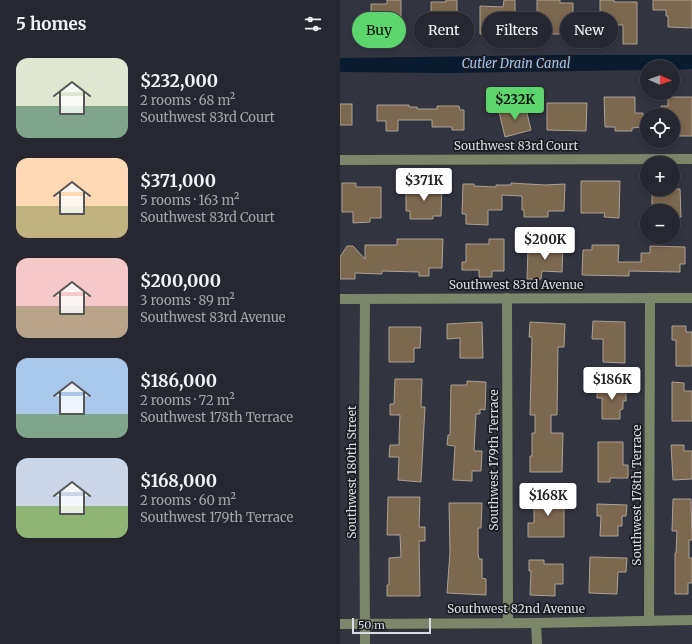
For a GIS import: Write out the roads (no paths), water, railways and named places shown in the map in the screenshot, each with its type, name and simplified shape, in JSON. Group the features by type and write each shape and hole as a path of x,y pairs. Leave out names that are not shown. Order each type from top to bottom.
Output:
{"street":[{"name":"Southwest 83rd Court","path":"340,160 692,159"},
{"name":"Southwest 179th Terrace","path":"507,298 508,623"},
{"name":"Southwest 178th Terrace","path":"650,298 650,621"},
{"name":"Southwest 83rd Avenue","path":"340,299 692,298"},
{"name":"Southwest 180th Street","path":"365,299 365,644"},
{"name":"Southwest 82nd Avenue","path":"340,624 536,623 692,620"},
{"path":"536,623 536,644"}],"water":[{"name":"Cutler Drain Canal","path":"692,55 692,69 680,70 680,60 640,60 640,70 447,73 340,72 340,58"}]}
